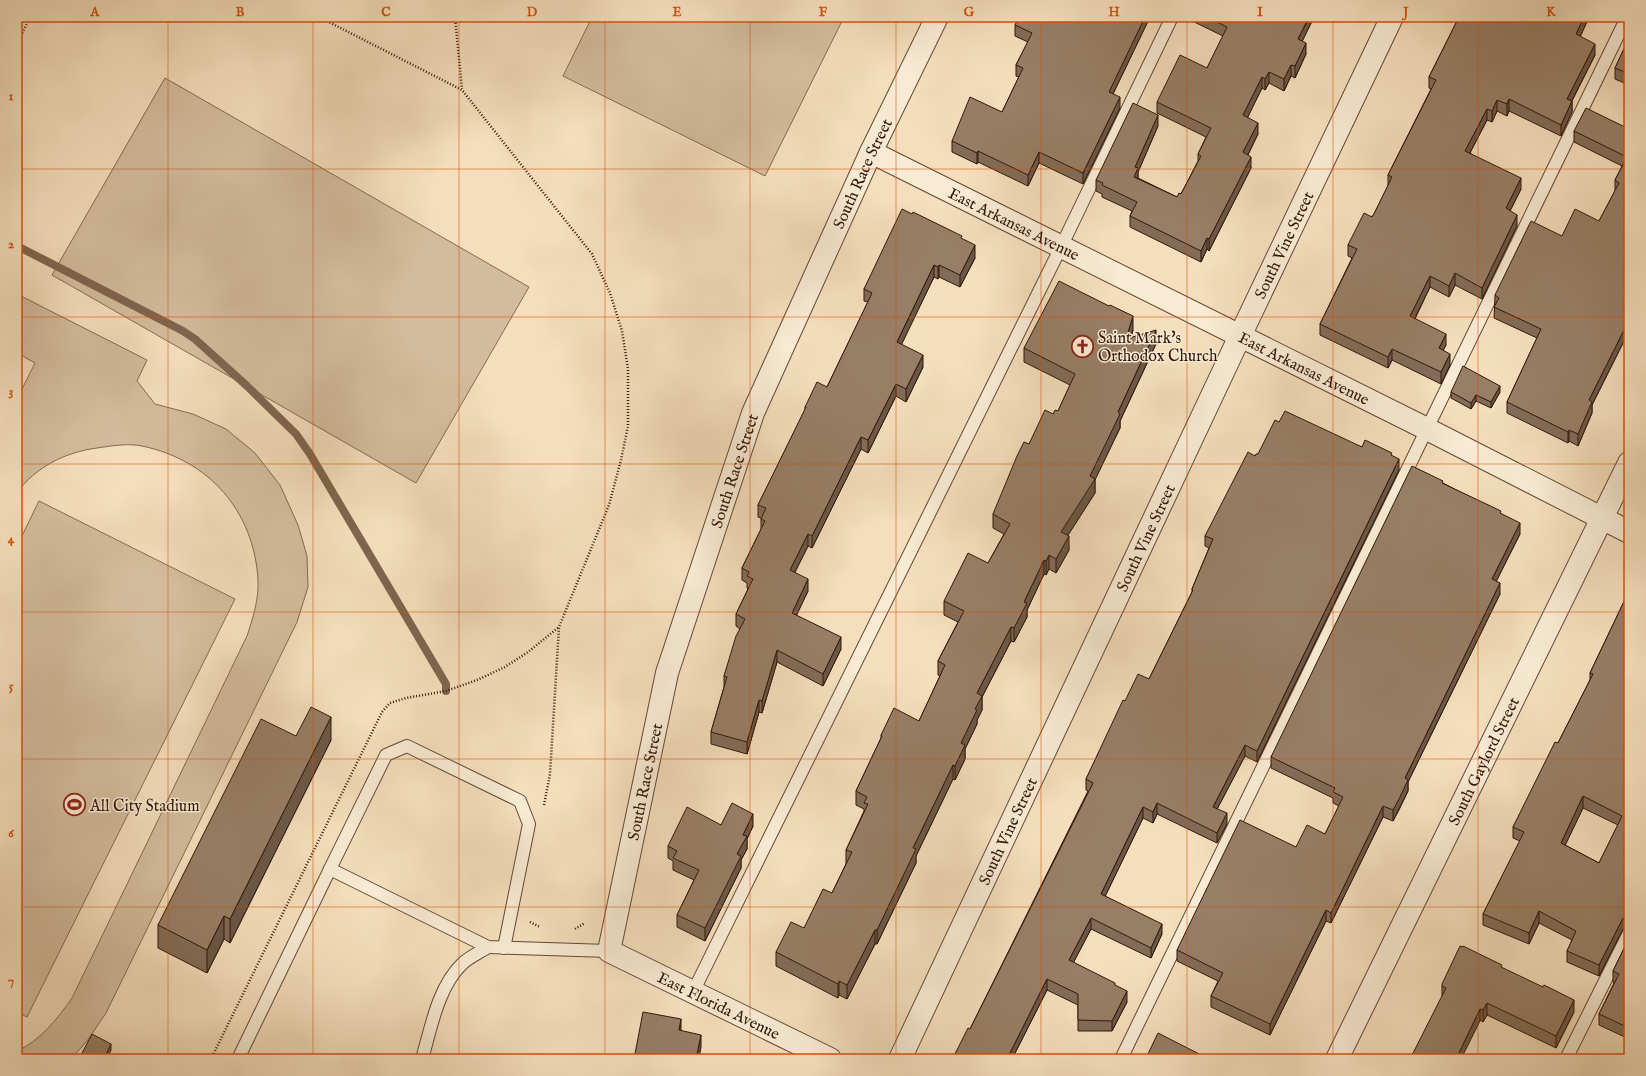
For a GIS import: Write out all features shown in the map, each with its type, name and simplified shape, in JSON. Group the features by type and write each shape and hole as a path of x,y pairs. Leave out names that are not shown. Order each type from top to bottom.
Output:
{"street":[{"name":"South Race Street","path":"609,951 670,666 753,413 871,152 937,17"},
{"name":"South Vine Street","path":"900,1059 1240,336 1392,17"},
{"name":"East Arkansas Avenue","path":"871,152 1427,429 1629,532"},
{"name":"South Gaylord Street","path":"1337,1059 1629,464"},
{"name":"East Florida Avenue","path":"609,951 830,1059"}],"lane":[{"path":"693,992 1061,247 1172,17"},
{"path":"1120,1059 1626,17"},
{"path":"238,1059 386,756 407,746 520,801 529,824 504,948"},
{"path":"330,869 488,947 609,951"},
{"path":"1566,1059 1629,933"},
{"path":"422,1059 442,992 451,976 463,963 488,947"}],"path":[{"path":"17,44 30,17"},
{"path":"319,17 462,90 592,254 610,293 620,324 628,369 628,426 621,460 609,504 559,627 550,774 543,812"},
{"path":"455,17 462,90"},
{"path":"528,920 531,924 543,929"},
{"path":"572,931 585,923"}],"shaded area":[{"path":"592,17 844,17 765,176 563,76"},
{"path":"165,78 529,287 416,483 52,275"},
{"path":"17,294 147,360 137,381 155,404 193,414 226,429 255,453 280,485 298,525 307,556 308,587 297,622 106,1013 87,1041 71,1059 17,1059 17,1051 41,1035 55,1021 72,998 247,636 257,601 258,580 255,555 248,532 237,511 224,492 207,476 188,463 166,453 142,446 131,445 85,450 63,457 42,468 24,484 17,493 17,399 35,363 17,353"},
{"name":"All City Stadium","path":"39,501 235,599 27,1017 17,1012 17,546"}],"building":[{"path":"1019,17 1145,17 1109,92 1120,97 1083,173 1039,152 1028,175 978,151 977,153 952,141 970,97 1002,112 1023,68 1016,65 1032,33 1015,25"},
{"path":"1207,17 1309,17 1298,39 1306,43 1295,66 1291,65 1284,79 1269,72 1265,79 1262,77 1243,115 1258,123 1243,152 1251,157 1209,239 1207,238 1201,251 1130,216 1137,202 1102,185 1103,183 1096,180 1133,103 1158,115 1135,167 1138,168 1134,177 1177,197 1179,193 1181,194 1201,156 1198,154 1211,128 1157,102 1180,55 1207,68 1227,27"},
{"path":"1459,17 1584,17 1576,34 1595,44 1567,99 1572,101 1561,125 1509,99 1507,104 1497,100 1492,111 1487,109 1465,151 1521,178 1506,208 1517,215 1482,288 1455,273 1449,286 1430,276 1410,316 1446,334 1439,348 1450,354 1441,372 1392,349 1388,357 1320,324 1357,249 1348,245 1364,213 1372,217 1374,214 1392,177 1388,175 1436,80 1429,77"},
{"path":"1629,38 1629,74 1615,68"},
{"path":"1586,108 1629,129 1629,320 1589,400 1592,402 1578,434 1569,430 1568,432 1507,402 1541,329 1494,307 1499,298 1495,295 1531,221 1562,236 1575,209 1599,221 1619,183 1615,180 1627,157 1574,131"},
{"path":"902,209 912,214 913,212 962,236 961,238 975,245 960,275 939,265 938,267 934,265 897,342 923,355 906,389 896,384 868,440 861,437 812,536 808,534 790,570 808,579 792,613 841,637 823,674 777,650 762,701 759,700 747,742 711,732 727,677 724,676 736,636 745,619 736,614 753,579 747,576 749,572 742,568 765,521 761,519 766,508 758,505 817,382 827,387 872,293 864,289"},
{"path":"1059,281 1109,306 1110,305 1133,316 1126,339 1156,330 1118,412 1120,414 1090,476 1095,479 1061,532 1069,536 1056,559 1049,555 1046,561 1044,560 1024,602 1027,603 1014,628 1011,627 977,693 982,696 961,743 965,745 955,766 953,765 913,848 916,849 877,930 875,930 847,985 839,981 838,984 776,952 791,922 804,928 823,889 832,893 852,852 846,850 868,804 864,803 867,797 856,791 882,736 881,735 894,708 919,721 945,665 938,661 964,611 944,601 968,553 988,563 1010,524 993,514 1017,456 1024,442 1029,444 1045,410 1053,414 1055,410 1058,411 1075,374 1024,348"},
{"path":"1463,366 1500,386 1491,402 1476,395 1471,403 1451,392"},
{"path":"1285,411 1362,447 1365,440 1392,453 1391,455 1399,459 1257,751 1245,745 1213,807 1227,813 1217,833 1157,803 1153,812 1143,807 1101,894 1162,924 1151,948 1091,918 1069,960 1115,983 1115,985 1127,991 1112,1021 1078,1020 1078,994 1047,979 1007,1059 960,1059 961,1057 955,1054 968,1028 970,1029 1093,783 1086,779 1123,700 1125,701 1138,674 1149,679 1193,590 1192,589 1213,539 1205,536 1248,452 1255,456 1258,454 1275,420 1279,422"},
{"path":"1412,466 1443,481 1442,483 1501,511 1500,513 1520,523 1492,579 1500,583 1405,778 1408,780 1399,799 1393,810 1383,806 1331,913 1326,910 1270,1024 1211,996 1223,973 1177,950 1240,820 1296,847 1307,825 1325,834 1343,797 1333,792 1335,788 1271,757"},
{"path":"1629,591 1629,914 1623,918 1599,965 1567,951 1576,931 1539,911 1529,933 1483,914 1524,832 1513,827 1555,742 1558,743 1593,674 1590,673","holes":["1583,796 1622,816 1599,863 1561,843"]},
{"path":"311,707 331,717 230,919 224,916 207,950 158,925 261,719 296,736"},
{"path":"732,803 753,814 743,835 747,836 737,854 741,856 705,928 677,915 699,870 673,858 677,851 668,846 687,807 721,825"},
{"path":"1629,938 1629,1028 1599,1014 1619,974 1613,971"},
{"path":"1460,946 1463,946 1502,965 1501,967 1543,987 1544,985 1574,1000 1556,1036 1487,1003 1483,1010 1480,1009 1456,1059 1410,1059 1446,988 1442,986 1442,984"},
{"path":"643,1012 681,1019 679,1030 701,1035 696,1059 634,1059"},
{"path":"1158,1033 1209,1059 1154,1059 1147,1056"},
{"path":"92,1034 111,1044 104,1059 79,1059"}],"waterway":[{"path":"17,245 183,331 195,339 247,386 296,434 310,454 446,684 446,691"}],"place":[{"name":"Saint Mark's Orthodox Church","path":"1083,346"},
{"name":"All City Stadium","path":"75,805"}]}
